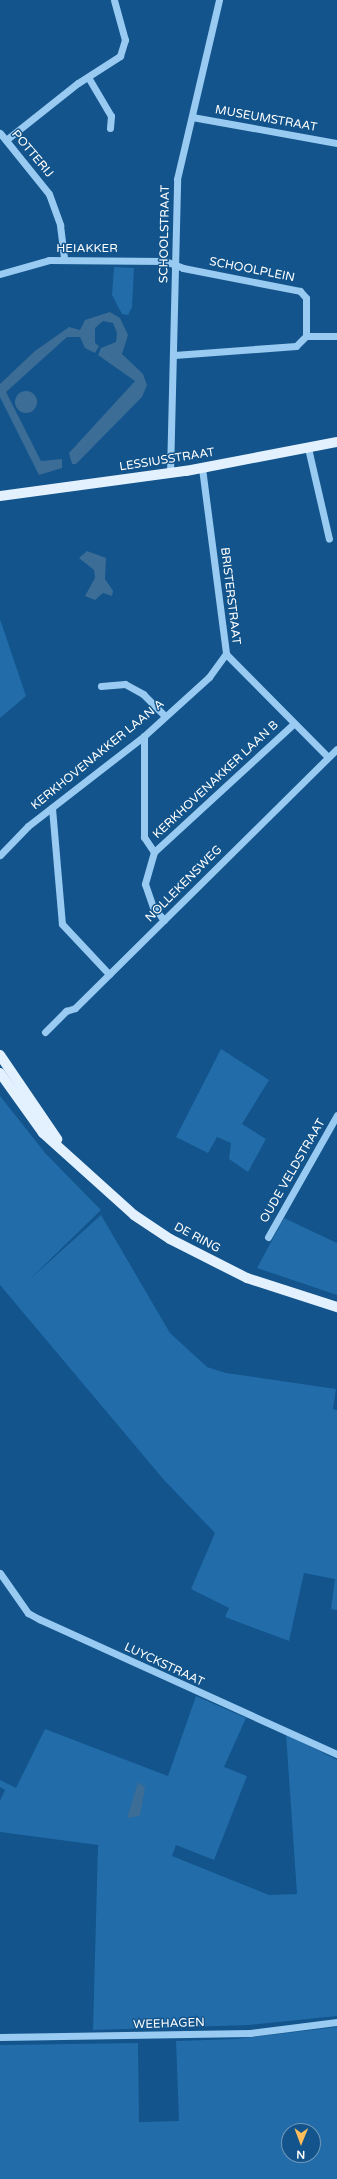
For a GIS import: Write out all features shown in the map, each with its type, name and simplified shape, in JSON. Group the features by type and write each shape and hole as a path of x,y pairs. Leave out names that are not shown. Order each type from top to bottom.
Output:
{"main road":[{"name":"LESSIUSSTRAAT","path":"0,496 202,468 337,442"},
{"name":"DE RING","path":"0,1055 67,1154"},
{"name":"DE RING","path":"0,1073 31,1119 100,1187 170,1239 247,1278 337,1307"}],"street":[{"path":"6,140 88,77 116,59 123,51 125,40 114,0"},
{"name":"SCHOOLSTRAAT","path":"170,473 177,179 219,0"},
{"path":"88,77 111,116 110,128"},
{"name":"MUSEUMSTRAAT","path":"192,116 337,143"},
{"name":"POTTERIJ","path":"0,133 50,194 60,225 64,259"},
{"name":"HEIAKKER","path":"0,274 28,263 64,259 165,261 176,265"},
{"name":"SCHOOLPLEIN","path":"176,265 304,294 306,336"},
{"path":"174,355 290,348 306,336 337,336"},
{"path":"308,448 329,539"},
{"name":"BRISTERSTRAAT","path":"202,468 226,654 293,724 328,757"},
{"name":"KERKHOVENAKKER LAAN A","path":"0,855 28,826 144,736 209,677 226,654"},
{"path":"101,686 124,684 143,694 165,716"},
{"name":"KERKHOVENAKKER LAAN B","path":"154,852 293,724"},
{"path":"144,736 144,837 154,852 146,884 153,907 164,920"},
{"name":"NOLLEKENSWEG","path":"45,1032 109,974 337,749"},
{"path":"52,808 62,924 109,974"},
{"name":"OUDE VELDSTRAAT","path":"268,1237 337,1115"},
{"name":"LUYCKSTRAAT","path":"0,1573 28,1613 39,1619 337,1754"},
{"name":"WEEHAGEN","path":"0,2037 250,2033 337,2022"}],"shaded area":[{"path":"114,267 134,268 132,307 128,315 122,314 112,295"},
{"path":"110,312 120,318 128,335 122,354 143,374 147,385 142,397 76,464 72,464 69,453 135,381 98,355 101,348 116,342 117,333 113,323 103,321 95,328 95,343 99,346 95,353 85,348 80,337 67,337 6,392 41,461 62,459 62,468 39,475 0,397 0,384 35,351 69,327 80,330 85,320"},
{"path":"22,391 30,391 37,398 37,406 30,413 22,413 15,406 15,398"},
{"path":"87,551 106,558 105,579 113,591 112,596 103,593 95,600 85,596 95,578 94,570 79,558"},
{"path":"0,619 26,696 0,718"},
{"path":"221,1049 269,1080 242,1124 266,1139 248,1172 229,1159 231,1143 217,1137 208,1153 176,1137"},
{"path":"0,1096 46,1154 101,1210 29,1280 101,1215 170,1333 207,1367 226,1373 336,1389 333,1409 337,1410 337,1610 331,1609 335,1579 304,1573 289,1641 225,1617 229,1608 191,1589 215,1533 164,1480 0,1285"},
{"path":"284,1218 337,1243 337,1295 257,1268"},
{"path":"196,1696 246,1718 224,1767 247,1776 214,1860 176,1845 172,1856 269,1895 297,1894 286,1734 337,1760 337,2016 249,2025 93,2030 98,1845 0,1832 0,1801 5,1790 0,1787 0,1780 16,1788 45,1729 168,1776"},
{"path":"138,1782 145,1787 140,1816 127,1818"},
{"path":"337,2027 337,2179 0,2179 0,2045 138,2043 139,2122 179,2121 176,2041 236,2039"}]}
